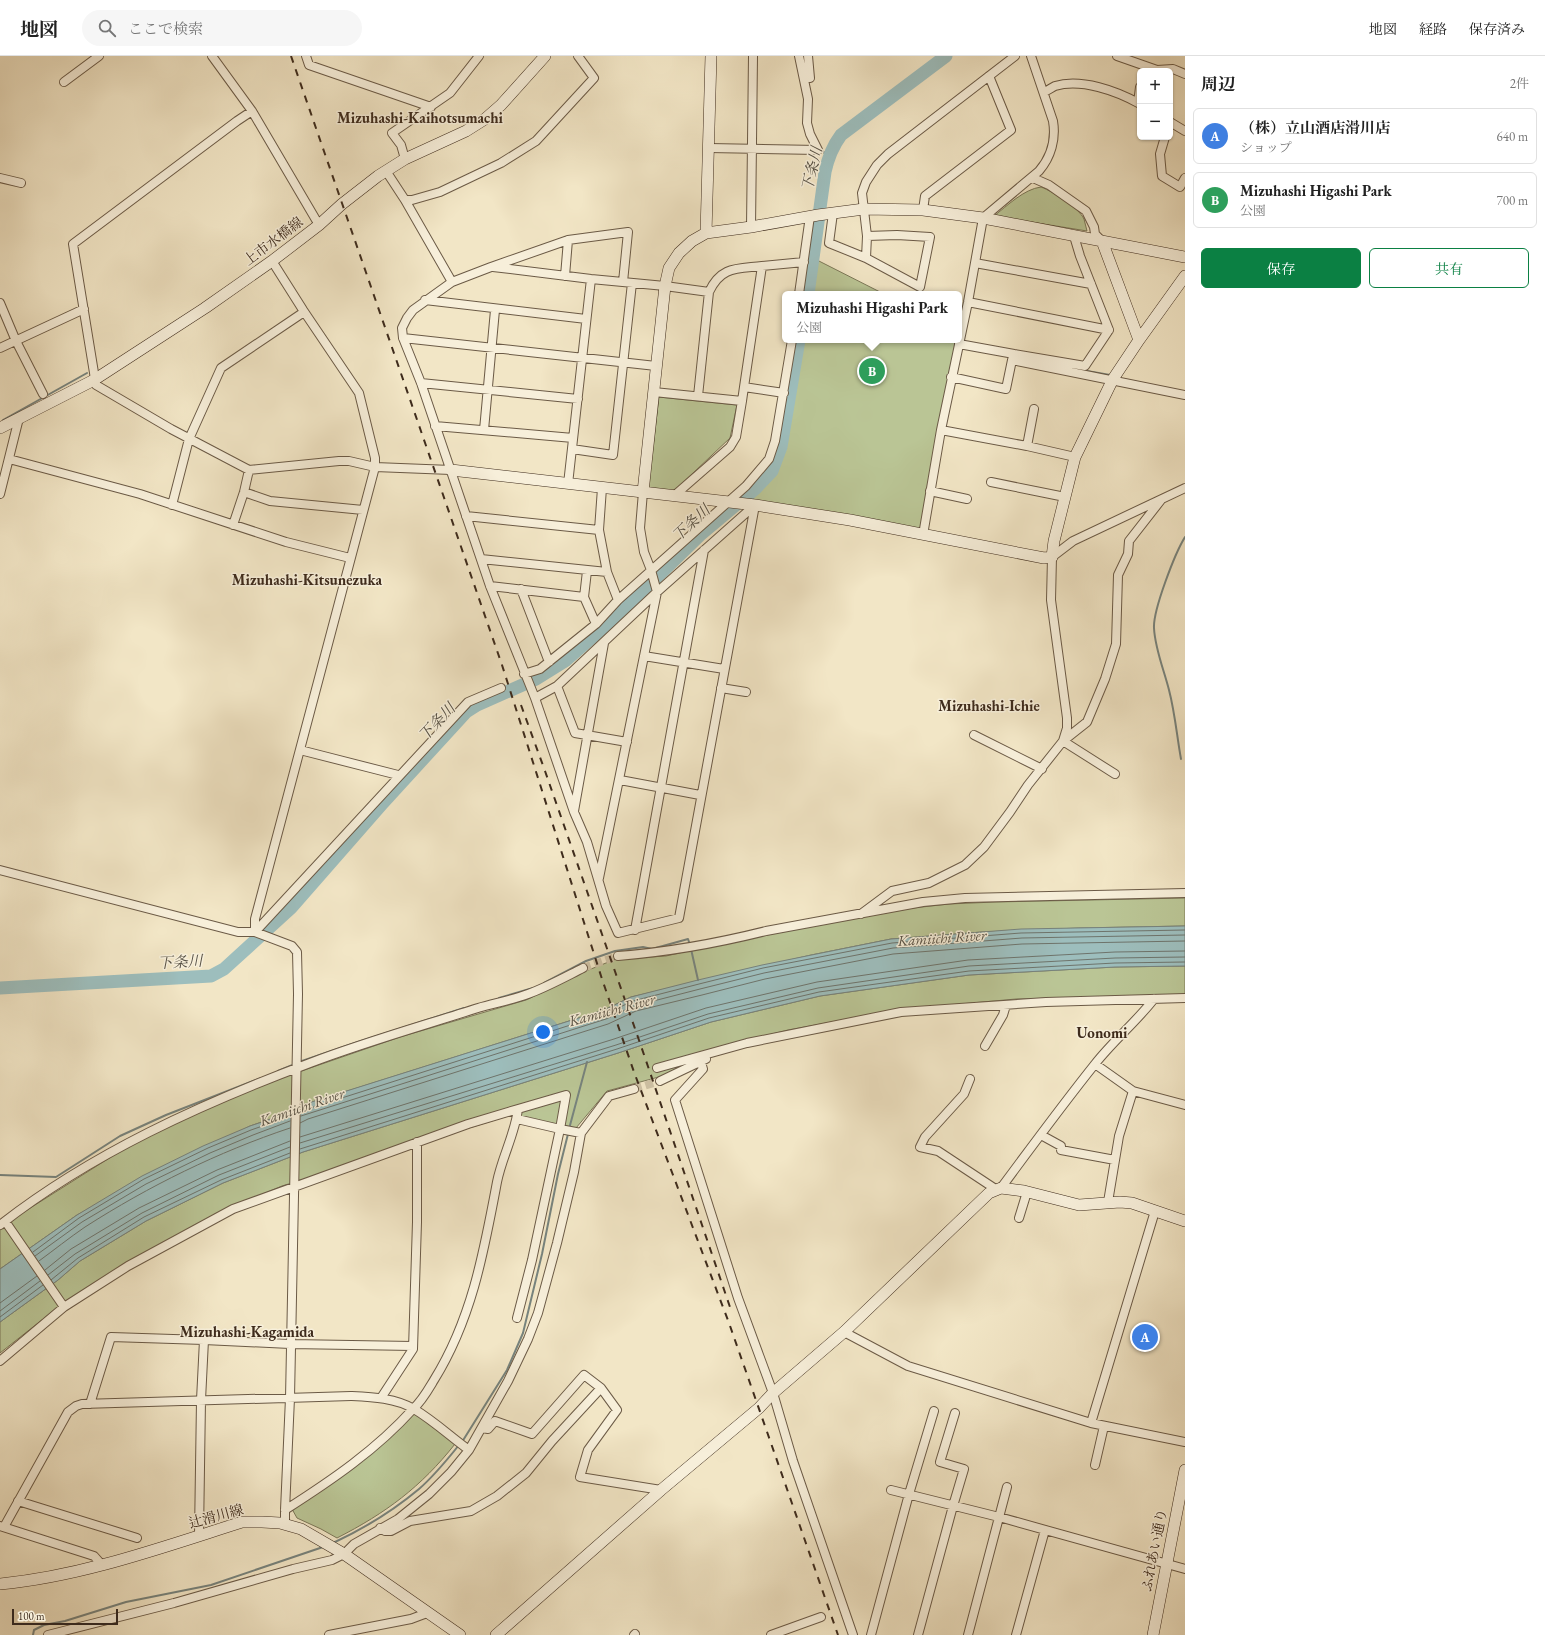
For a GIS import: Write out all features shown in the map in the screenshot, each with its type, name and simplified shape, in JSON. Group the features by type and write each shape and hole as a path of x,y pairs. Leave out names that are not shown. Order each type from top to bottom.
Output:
{"street":[{"path":"64,82 99,56"},
{"path":"212,56 252,111 319,225"},
{"path":"306,56 309,65 431,106"},
{"path":"405,160 401,145 392,133 450,93 479,56"},
{"name":"上市水橋線","path":"0,428 94,380 205,308 272,262 319,225 342,204 386,171 405,160 466,131 485,119 501,105 545,56"},
{"path":"406,200 412,200 440,192 501,162 536,141 594,78 578,56"},
{"path":"706,233 711,56"},
{"path":"751,227 753,56"},
{"path":"709,148 818,150 810,134 807,123 808,99 799,56"},
{"path":"808,56 810,78"},
{"path":"866,258 867,236 862,193 866,182 877,165 905,140 1015,56"},
{"path":"962,330 983,218 1033,178 1046,162 1051,151 1054,130 1044,92 1030,56"},
{"path":"1117,56 1142,68"},
{"path":"1173,69 1185,74"},
{"path":"924,210 925,196 1011,130 989,76"},
{"path":"1044,92 1055,86 1081,84 1113,90 1137,103"},
{"path":"252,111 73,244 96,385 121,401 189,439 249,470 340,461 348,461 375,467 451,470 752,505 850,520 1044,558 1052,557 1073,541 1185,488"},
{"path":"1173,124 1185,131"},
{"path":"1164,140 1160,154 1162,176 1180,187 1185,178"},
{"path":"386,171 406,200 452,282"},
{"path":"0,178 21,183"},
{"path":"1033,178 1056,189 1086,211 1094,227 1095,234 1102,241 1139,340"},
{"path":"599,879 620,780 656,590 652,572 644,552 640,528 665,286 669,268 679,252 692,241 706,233 751,227 823,214 864,209 924,210 983,218 1185,257"},
{"path":"823,214 829,243 866,258 920,288 930,237 896,235 867,236"},
{"path":"799,291 804,262 823,214"},
{"path":"623,282 628,232 568,240 452,282 425,300 407,318 402,328 403,338 421,383 490,586 534,695 574,812 587,842 606,906 618,933 679,918 700,796 721,688 752,505"},
{"path":"1074,236 1080,256 1109,330"},
{"path":"565,276 568,240"},
{"path":"255,932 255,919 375,467 375,458 359,393 272,262"},
{"path":"698,396 709,292 719,278 726,271 804,262"},
{"path":"975,263 1091,284"},
{"path":"674,495 730,447 736,437 762,266"},
{"path":"490,267 709,292"},
{"path":"1063,741 1067,728 1067,718 1051,600 1052,557 1054,540 1075,457 1113,379 1185,276"},
{"path":"568,484 591,279"},
{"path":"572,449 613,455 632,283"},
{"path":"425,300 495,310 586,319"},
{"path":"968,302 1109,330"},
{"path":"0,303 16,341 43,394"},
{"path":"0,348 84,309"},
{"path":"484,430 495,310"},
{"path":"172,505 189,439 221,368 304,312"},
{"path":"1013,357 1085,366 1109,330"},
{"path":"403,338 656,366"},
{"path":"526,676 540,669 596,624 618,600 652,572 730,502 769,459 775,441 792,343"},
{"path":"923,535 941,430 959,344 1185,394"},
{"path":"951,377 1006,390 1013,357"},
{"path":"421,383 578,398"},
{"path":"744,387 784,393"},
{"path":"654,392 742,401"},
{"path":"1027,446 1034,409"},
{"path":"0,494 19,418"},
{"path":"435,426 574,438"},
{"path":"941,430 1027,446 1075,457"},
{"path":"9,459 140,494 286,542 350,558"},
{"path":"233,525 244,492 249,470"},
{"path":"991,482 1065,497"},
{"path":"602,488 599,530 607,572 618,600"},
{"path":"930,491 968,498"},
{"path":"244,492 270,501 363,510"},
{"path":"861,914 892,891 929,883 966,864 984,847 1063,741 1087,722 1107,672 1116,644 1118,575 1128,554 1129,541 1163,498"},
{"path":"534,695 557,686 604,643 656,590 704,550 752,505"},
{"path":"466,516 599,530"},
{"path":"635,930 704,550"},
{"path":"481,559 607,572"},
{"path":"587,571 584,597 596,624"},
{"path":"490,586 584,597"},
{"path":"520,590 549,662"},
{"path":"574,812 604,643"},
{"path":"644,656 724,670"},
{"path":"557,686 575,733 627,742"},
{"path":"255,932 318,866 398,775 468,702 501,688"},
{"path":"721,688 746,692"},
{"path":"974,736 1042,769"},
{"path":"1063,741 1115,774"},
{"path":"300,750 398,775"},
{"path":"620,780 700,796"},
{"path":"0,870 238,932 255,932 292,946 297,952 290,1398 285,1525"},
{"path":"618,956 653,954 766,931 923,902 965,898 1185,893"},
{"path":"64,1307 3,1223 34,1200 114,1151 184,1114 281,1073 396,1034 527,995 583,968"},
{"path":"657,1068 800,1031 901,1012 1006,1005 1185,998"},
{"path":"496,1635 661,1490 759,1408 773,1393 844,1332 989,1193 999,1189 1095,1064 1119,1035 1142,1014 1154,999"},
{"path":"985,1046 1003,1015 1006,1005"},
{"path":"660,1081 701,1062 716,1052"},
{"path":"701,1062 703,1069 675,1100 738,1298 773,1393 793,1461 853,1635"},
{"path":"1095,1064 1134,1091 1185,1105"},
{"path":"970,1079 964,1094 925,1137 920,1147 938,1151 999,1189 1027,1192 1079,1205 1108,1202 1132,1203 1185,1221"},
{"path":"48,1635 174,1603 292,1569 332,1560 354,1544 398,1519 429,1494 451,1472 469,1450 508,1380 528,1339 538,1313 565,1210 581,1133 609,1096 634,1089"},
{"path":"1108,1202 1118,1136 1134,1091"},
{"path":"0,1361 64,1307 128,1266 233,1209 293,1184 468,1124 566,1095 532,1260 517,1318"},
{"path":"285,1510 347,1469 380,1443 414,1409 426,1393 447,1358 466,1316 486,1240 498,1178 517,1119 518,1109"},
{"path":"517,1119 581,1133"},
{"path":"1041,1135 1061,1146 1061,1150 1115,1160"},
{"path":"381,1398 413,1349 417,1222 417,1142"},
{"path":"1019,1218 1027,1192"},
{"path":"1091,1424 1155,1211"},
{"path":"844,1332 908,1366 1091,1424 1185,1442"},
{"path":"90,1404 111,1337 290,1344 413,1346"},
{"path":"199,1536 201,1400 204,1340"},
{"path":"482,1428 488,1429 495,1421 532,1434 584,1375 601,1388 617,1410 588,1450 580,1477 661,1490"},
{"path":"380,1528 385,1532 391,1531 410,1521 427,1520 471,1511 497,1496 526,1473 552,1441 601,1388"},
{"path":"102,1565 94,1556 2,1527 68,1412 76,1406 90,1404 351,1396 381,1398 398,1402 414,1409 469,1450"},
{"path":"871,1635 908,1494 934,1411"},
{"path":"918,1635 964,1469 940,1462 955,1413"},
{"path":"1095,1465 1104,1426"},
{"name":"ふれあい通り","path":"1153,1635 1185,1470"},
{"path":"968,1635 1007,1487"},
{"path":"891,1490 999,1517 1185,1569"},
{"path":"18,1501 137,1538"},
{"name":"辻滑川線","path":"0,1584 62,1575 102,1565 242,1522 262,1522 301,1529 342,1552 460,1635"},
{"path":"1016,1635 1045,1530"},
{"path":"329,1635 411,1619 427,1613"},
{"path":"771,1635 822,1617"}],"green space":[{"path":"1041,187 1059,196 1077,210 1084,219 1087,231 994,216 1022,194"},
{"path":"813,258 878,291 808,291"},
{"path":"798,343 955,343 923,535 753,500 755,489 772,471 781,447"},
{"path":"659,397 737,405 730,438 674,491 648,488"},
{"path":"1185,898 1185,926 982,932 891,939 811,955 631,997 604,1010 303,1105 282,1115 250,1126 77,1215 0,1269 0,1230 16,1217 122,1150 177,1120 284,1077 400,1037 526,1000 586,971 616,959 666,956 781,930 913,908 949,904"},
{"path":"1185,966 1185,995 1016,999 886,1012 788,1030 716,1048 666,1075 607,1091 576,1128 511,1115 282,1186 215,1214 66,1301 0,1353 0,1322 58,1280 80,1261 146,1221 223,1183 303,1152 618,1053 711,1022 820,996 969,975 1115,967"},
{"path":"413,1412 455,1444 416,1486 387,1509 355,1529 337,1538 297,1518 292,1509"}],"water":[{"name":"Kamiichi River","path":"1185,926 1185,966 1115,967 969,975 820,996 711,1022 618,1053 303,1152 223,1183 146,1221 80,1261 58,1280 0,1322 0,1269 77,1215 142,1176 203,1146 250,1126 286,1114 302,1105 604,1010 631,997 762,965 891,939 1021,929"}],"waterway":[{"path":"804,56 805,66"},
{"name":"下条川","path":"808,291 825,172 829,157 835,144 841,135 946,56"},
{"path":"821,149 828,157"},
{"name":"下条川","path":"0,988 211,976 224,969 291,908 382,804 466,712 477,705 536,679 565,661 621,612 700,535 755,489 772,471 781,447 798,343"},
{"path":"1087,371 1110,375"},
{"path":"3,420 87,373"},
{"path":"1181,759 1171,699 1158,652 1154,628 1157,608 1165,582 1185,537"},
{"path":"544,983 586,961 615,951 643,947 652,949 688,939 690,945"},
{"path":"691,949 698,980"},
{"path":"499,998 533,988"},
{"path":"299,1062 464,1008"},
{"path":"569,1129 587,1062"},
{"path":"278,1071 295,1064"},
{"path":"0,1175 56,1177 120,1136 166,1115 261,1078"},
{"path":"462,1442 507,1370 523,1333 568,1134"},
{"path":"333,1543 378,1519 409,1497 430,1479 459,1445"},
{"path":"33,1635 34,1630 44,1625 65,1621 126,1602 211,1585 323,1547"}],"tunnel":[{"path":"583,968 618,956"},
{"path":"634,1089 660,1081"}],"railway":[{"path":"291,56 502,665 602,979 634,1072 729,1323 838,1635"},
{"path":"521,705 640,1043 732,1313"}],"place":[{"name":"Mizuhashi Higashi Park","path":"872,371"},
{"name":"（株）立山酒店滑川店","path":"1145,1337"}],"district":[{"name":"Mizuhashi-Kaihotsumachi","path":"420,118"},
{"name":"Mizuhashi-Kitsunezuka","path":"307,580"},
{"name":"Mizuhashi-Ichie","path":"989,706"},
{"name":"Uonomi","path":"1102,1033"},
{"name":"Mizuhashi-Kagamida","path":"247,1332"}]}
